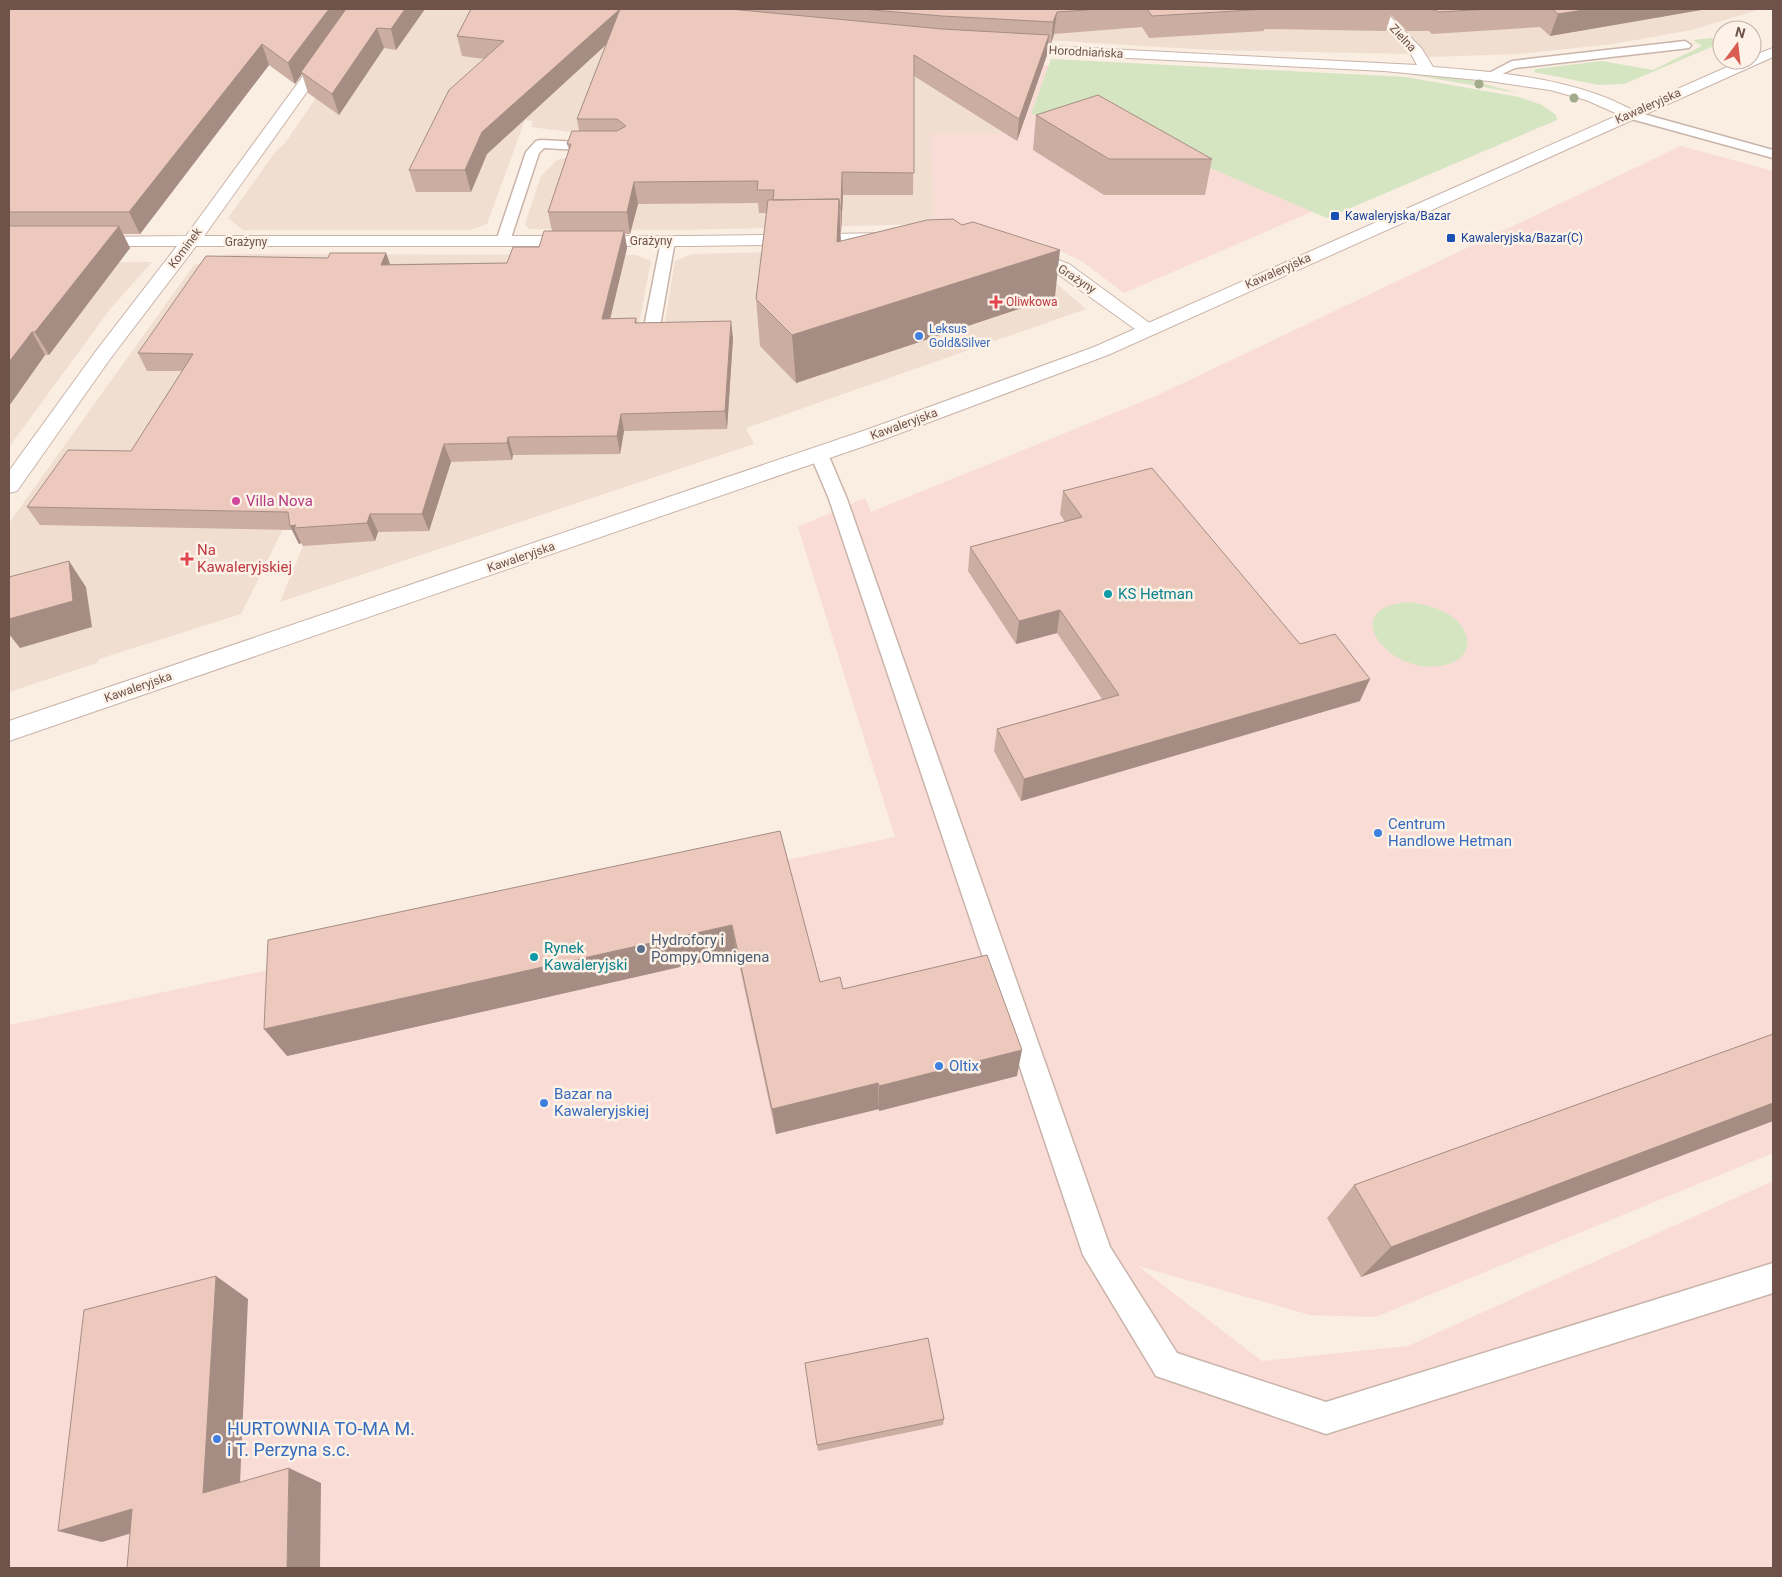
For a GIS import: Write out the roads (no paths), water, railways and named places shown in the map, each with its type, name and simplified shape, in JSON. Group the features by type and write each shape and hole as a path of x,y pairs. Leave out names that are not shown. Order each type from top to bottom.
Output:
{"street":[{"name":"Kominek","path":"9,486 103,355 191,241 358,9"},
{"name":"Zielna","path":"1375,9 1417,52 1428,70"},
{"name":"Horodniańska","path":"999,47 1428,70 1488,76 1510,80 1569,106 1629,114"},
{"name":"Kawaleryjska","path":"9,731 819,454 1101,351 1629,114 1773,52"},
{"name":"Grażyny","path":"72,241 668,241 903,238"},
{"name":"Grażyny","path":"1007,248 1024,252 1062,268 1149,330"}],"lane":[{"path":"1488,76 1512,65 1685,45"},
{"path":"1629,114 1773,154"},
{"path":"503,241 533,152 541,144 612,147"},
{"path":"651,332 668,241"},
{"path":"819,454 838,499 1098,1255 1167,1366 1326,1418 1773,1278"}],"place":[{"name":"Kawaleryjska/Bazar","path":"1335,216"},
{"name":"Kawaleryjska/Bazar(C)","path":"1451,238"},
{"name":"Oliwkowa","path":"996,302"},
{"name":"Leksus Gold&Silver","path":"919,336"},
{"name":"Villa Nova","path":"236,501"},
{"name":"Na Kawaleryjskiej","path":"187,559"},
{"name":"KS Hetman","path":"1108,594"},
{"name":"Centrum Handlowe Hetman","path":"1378,833"},
{"name":"Hydrofory i Pompy Omnigena","path":"641,949"},
{"name":"Rynek Kawaleryjski","path":"534,957"},
{"name":"Oltix","path":"939,1066"},
{"name":"Bazar na Kawaleryjskiej","path":"544,1103"},
{"name":"HURTOWNIA TO-MA M. i T. Perzyna s.c.","path":"217,1439"}]}
